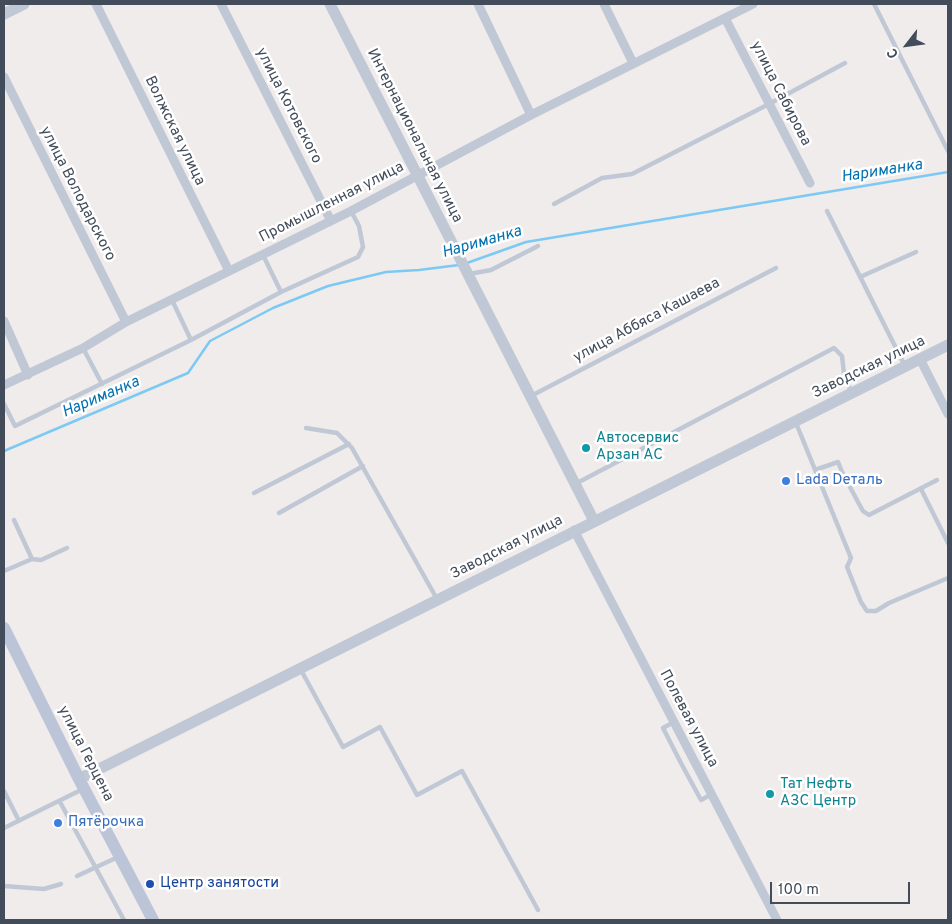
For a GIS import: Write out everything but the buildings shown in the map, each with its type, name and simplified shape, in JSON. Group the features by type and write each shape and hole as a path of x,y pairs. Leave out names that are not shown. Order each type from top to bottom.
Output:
{"main road":[{"name":"улица Герцена","path":"4,628 153,920"}],"street":[{"path":"4,14 24,4"},
{"name":"Волжская улица","path":"96,4 229,272"},
{"name":"улица Котовского","path":"221,4 331,220"},
{"name":"Интернациональная улица","path":"330,4 594,521"},
{"path":"478,4 531,115"},
{"path":"604,4 633,63"},
{"name":"Промышленная улица","path":"4,385 83,348 126,322 351,211 531,115 748,5"},
{"name":"улица Сабирова","path":"725,18 810,183"},
{"name":"улица Володарского","path":"4,77 126,322"},
{"path":"4,322 28,375"},
{"name":"Заводская улица","path":"82,784 300,669 574,530 948,345"},
{"path":"920,360 948,414"},
{"name":"Полевая улица","path":"574,530 777,920"}],"lane":[{"path":"874,4 948,151"},
{"path":"554,204 602,178 632,174 845,63"},
{"path":"4,404 15,426 191,340 281,292 358,257 363,248 359,226 351,211"},
{"path":"827,211 905,367"},
{"path":"468,274 491,270 538,246"},
{"path":"860,278 916,252"},
{"path":"263,255 281,292"},
{"name":"улица Аббяса Кашаева","path":"530,396 776,268"},
{"path":"172,300 191,340"},
{"path":"83,348 102,384"},
{"path":"575,484 834,348 842,356 844,374 851,394"},
{"path":"795,422 851,558 848,567 861,602 867,611 876,612 889,602 948,578"},
{"path":"306,428 337,433 349,444 437,600"},
{"path":"254,493 349,444"},
{"path":"815,470 838,462 863,511 869,515 937,480"},
{"path":"279,513 363,466"},
{"path":"920,489 948,543"},
{"path":"14,520 32,558"},
{"path":"4,571 32,558 41,560 67,548"},
{"path":"300,669 343,747 380,727 417,796 462,771 538,910"},
{"path":"4,828 60,802 82,784"},
{"path":"4,791 19,821"},
{"path":"60,802 124,920"},
{"path":"77,876 120,856"},
{"path":"4,886 44,889 61,884"}],"waterway":[{"name":"Нариманка","path":"467,263 526,242 948,172"},
{"name":"Нариманка","path":"4,451 188,373 210,341 273,308 328,286 386,272 459,265"}],"place":[{"name":"Автосервис Арзан АС","path":"586,448"},
{"name":"Lada Dеталь","path":"786,481"},
{"name":"Тат Нефть АЗС Центр","path":"770,794"},
{"name":"Пятёрочка","path":"58,823"},
{"name":"Центр занятости","path":"150,884"}]}
